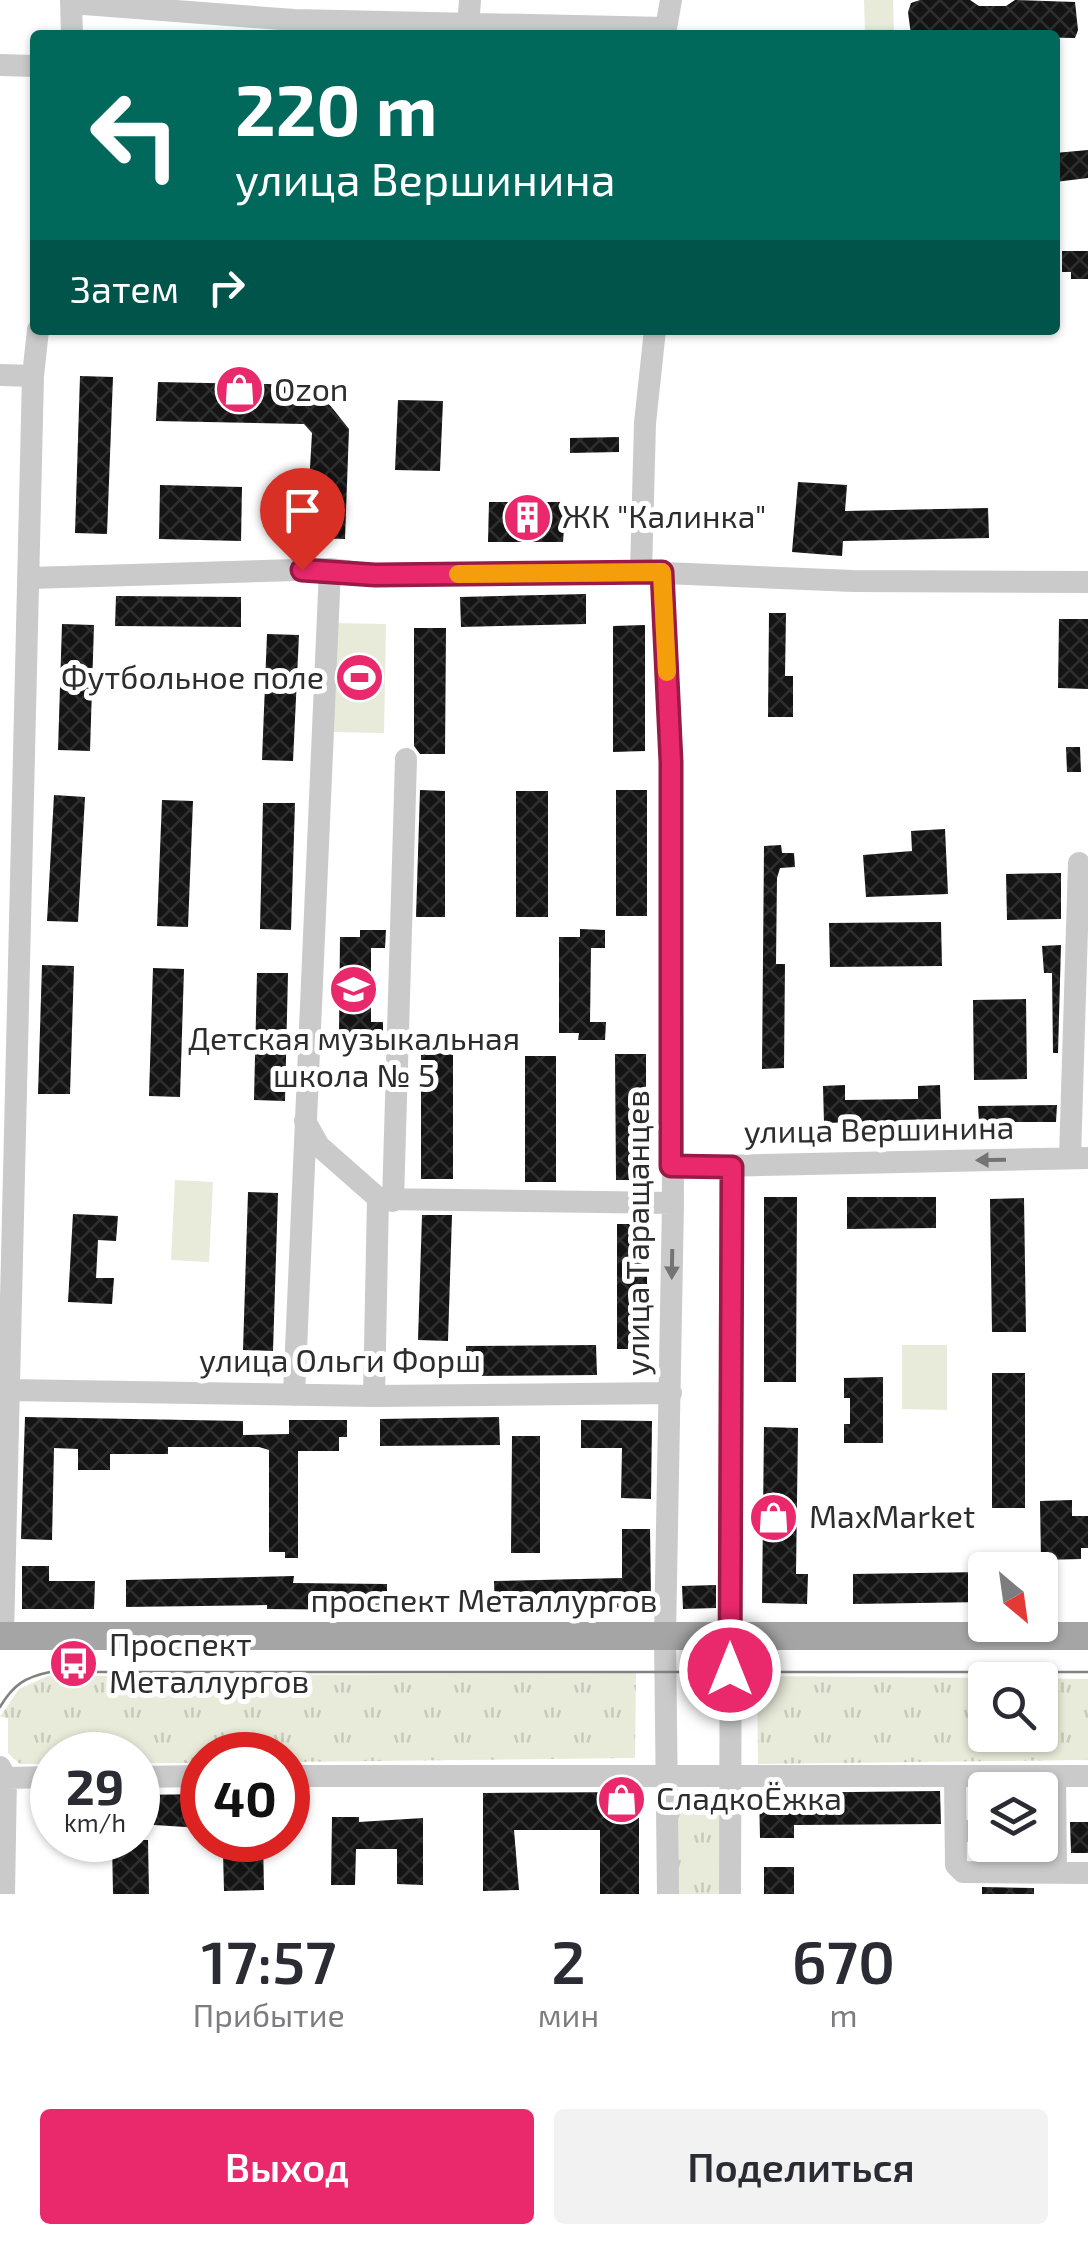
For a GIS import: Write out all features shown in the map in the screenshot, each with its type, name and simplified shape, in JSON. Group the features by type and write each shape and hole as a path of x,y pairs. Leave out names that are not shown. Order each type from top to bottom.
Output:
{"main road":[{"name":"проспект Металлургов","path":"1,1636 1088,1636"}],"street":[{"path":"393,0 395,24"},
{"path":"468,26 470,0"},
{"path":"667,30 671,0"},
{"path":"72,30 71,2 395,24 601,30"},
{"path":"0,65 30,66"},
{"path":"1,1636 8,1390 10,874 30,578 33,376 37,335"},
{"name":"улица Таращанцев","path":"654,335 645,423 652,572 671,762 673,1203 664,1636 668,1894"},
{"path":"0,375 33,376"},
{"path":"30,578 330,569 375,575 652,572 853,580 1088,582"},
{"path":"294,1395 303,1118 330,569"},
{"path":"374,1396 406,760"},
{"path":"1079,863 1079,1158"},
{"path":"303,1118 319,1146 385,1200 673,1203"},
{"name":"улица Вершинина","path":"671,1166 1079,1158"},
{"path":"730,1894 732,1167"},
{"name":"улица Ольги Форш","path":"8,1390 374,1396 671,1393"},
{"path":"4,1894 3,1772 30,1775"},
{"path":"310,1776 968,1776"},
{"path":"956,1776 956,1865 963,1872 1043,1880 1088,1873"},
{"path":"1058,1776 1088,1776"},
{"path":"956,1831 968,1831"}],"green space":[{"path":"864,0 893,0 894,30 865,30"},
{"name":"Футбольное поле","path":"333,623 386,624 384,733 331,732"},
{"path":"175,1180 213,1182 209,1262 171,1260"},
{"path":"902,1345 947,1345 947,1410 902,1409"},
{"path":"636,1673 635,1758 310,1762 310,1732 180,1732 180,1763 160,1763 160,1732 30,1732 30,1764 20,1764 8,1753 8,1718 0,1717 19,1689 48,1676"},
{"path":"757,1676 968,1678 968,1752 1058,1752 1058,1679 1088,1679 1088,1760 758,1764"},
{"path":"677,1791 725,1792 724,1894 678,1894"}],"building":[{"path":"970,0 979,6 1006,6 1015,0 1075,2 1078,30 1075,38 1060,38 1060,30 910,30 911,3"},
{"path":"1088,150 1088,178 1060,181 1060,153"},
{"path":"1062,251 1088,251 1088,279 1071,279 1071,272 1062,272"},
{"path":"80,376 113,377 107,534 75,533"},
{"path":"158,382 314,385 349,429 345,539 306,538 312,433 304,424 156,421"},
{"path":"398,400 443,401 440,471 395,470"},
{"path":"619,437 619,452 570,453 570,438"},
{"path":"798,482 847,485 845,511 988,508 989,538 843,541 842,556 792,552"},
{"path":"160,485 242,487 241,541 159,539"},
{"name":"ЖК \"Калинка\"","path":"489,502 566,502 563,542 488,542"},
{"path":"586,594 586,624 461,627 460,597"},
{"path":"116,596 241,597 241,627 115,626"},
{"path":"769,613 786,613 785,676 793,676 793,717 768,717"},
{"path":"1059,619 1088,619 1088,689 1058,688"},
{"path":"62,624 94,625 90,751 58,750"},
{"path":"645,625 645,751 613,752 613,626"},
{"path":"414,628 446,628 445,754 420,754 414,746"},
{"path":"267,634 299,635 293,761 262,760"},
{"path":"1066,747 1080,747 1081,772 1067,772"},
{"path":"420,790 445,791 445,917 416,917"},
{"path":"616,790 647,790 647,916 616,916"},
{"path":"516,791 548,791 548,917 516,917"},
{"path":"54,795 85,797 78,922 47,921"},
{"path":"162,800 193,801 188,927 157,926"},
{"path":"263,803 295,803 291,930 260,929"},
{"path":"945,829 948,894 866,897 863,855 912,851 911,831"},
{"path":"781,845 782,853 794,853 795,867 780,868 777,878 776,964 785,964 784,1068 762,1069 764,846"},
{"path":"1061,873 1061,919 1007,920 1006,874"},
{"path":"941,922 942,966 830,967 829,923"},
{"path":"580,929 605,930 605,948 591,948 590,1022 606,1022 605,1040 578,1040 579,1033 559,1033 559,937 580,937"},
{"path":"360,930 386,930 385,948 371,948 371,1022 383,1022 383,1040 359,1040 359,1033 339,1033 340,937 360,937"},
{"path":"1061,945 1058,1053 1053,1053 1052,973 1044,973 1042,946"},
{"path":"42,965 74,966 70,1094 38,1094"},
{"path":"153,968 184,969 180,1097 149,1096"},
{"path":"257,973 288,973 285,1101 254,1100"},
{"path":"1026,999 1027,1079 974,1080 973,1000"},
{"path":"453,1053 453,1179 421,1179 421,1054"},
{"path":"615,1054 646,1054 646,1180 616,1180"},
{"path":"525,1056 556,1056 556,1182 525,1182"},
{"path":"845,1085 845,1100 918,1099 918,1086 940,1085 941,1119 899,1120 899,1131 863,1132 863,1122 824,1123 823,1086"},
{"path":"1057,1105 1056,1122 979,1122 978,1106"},
{"path":"248,1192 278,1193 273,1351 243,1350"},
{"path":"764,1197 797,1197 796,1382 764,1382"},
{"path":"847,1197 936,1197 936,1228 847,1229"},
{"path":"1024,1198 1026,1332 992,1332 990,1199"},
{"path":"73,1214 118,1216 116,1241 98,1240 96,1278 114,1278 112,1304 68,1302"},
{"path":"422,1215 452,1215 448,1341 418,1340"},
{"path":"617,1224 647,1224 647,1349 617,1349"},
{"path":"596,1345 597,1375 466,1376 466,1346"},
{"path":"992,1373 1025,1373 1025,1508 992,1508"},
{"path":"883,1377 883,1443 844,1443 844,1424 850,1424 850,1398 844,1398 844,1378"},
{"path":"25,1417 243,1421 243,1435 289,1434 289,1420 347,1420 347,1437 339,1437 339,1451 298,1451 298,1558 285,1558 285,1552 269,1552 269,1450 259,1447 168,1447 168,1454 110,1454 110,1470 78,1470 78,1449 54,1448 52,1540 21,1539"},
{"path":"499,1417 500,1445 380,1446 380,1419"},
{"path":"581,1420 652,1421 651,1499 621,1498 622,1448 581,1448"},
{"path":"764,1427 798,1428 796,1574 808,1574 807,1604 762,1603"},
{"path":"512,1436 540,1436 540,1553 511,1553"},
{"path":"1072,1500 1072,1516 1088,1516 1088,1548 1081,1548 1081,1559 1058,1560 1058,1552 1041,1552 1040,1501"},
{"path":"622,1529 650,1529 651,1598 642,1607 495,1610 494,1581 622,1578"},
{"path":"22,1566 49,1566 49,1581 95,1581 94,1609 22,1609"},
{"path":"968,1572 968,1602 853,1604 853,1574"},
{"path":"294,1576 293,1583 387,1584 387,1610 267,1609 267,1605 126,1607 126,1580"},
{"path":"716,1585 716,1608 683,1609 682,1586"},
{"path":"940,1791 941,1824 794,1825 794,1838 760,1838 759,1793"},
{"path":"639,1792 639,1894 600,1894 600,1830 514,1830 519,1890 483,1891 483,1793"},
{"path":"180,1794 180,1827 160,1825 160,1795"},
{"path":"332,1817 359,1817 359,1822 423,1818 423,1885 397,1884 397,1849 356,1849 355,1885 331,1885"},
{"path":"1070,1822 1088,1822 1088,1853 1071,1853"},
{"path":"112,1862 148,1862 149,1894 113,1894"},
{"path":"223,1862 263,1862 264,1890 224,1891"},
{"path":"764,1867 794,1867 794,1894 764,1894"},
{"path":"982,1887 1034,1888 1034,1894 982,1894"}],"tram line":[{"path":"0,1707 20,1683 50,1672 1088,1672"}],"slow traffic":[{"path":"458,574 662,572 667,672"}],"place":[{"name":"Ozon","path":"239,390"},
{"name":"ЖК \"Калинка\"","path":"527,517"},
{"name":"Футбольное поле","path":"359,678"},
{"name":"Детская музыкальная школа № 5","path":"354,989"},
{"name":"MaxMarket","path":"774,1517"},
{"name":"Проспект Металлургов","path":"74,1663"},
{"name":"СладкоЁжка","path":"621,1799"}],"route":[{"path":"302,570 375,575 662,572 671,762 671,1166 732,1167 730,1670"}]}
